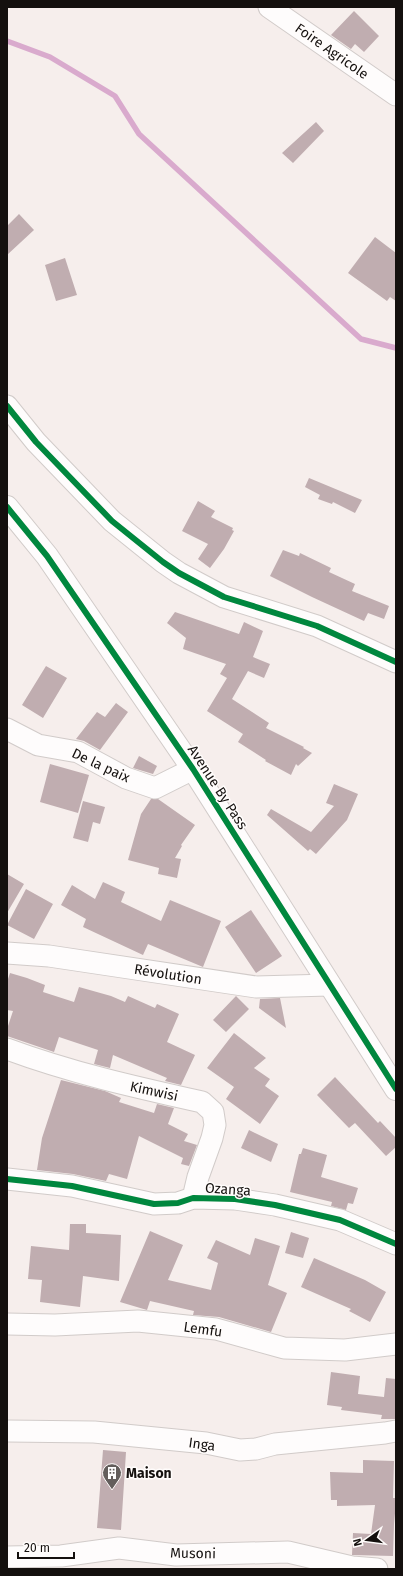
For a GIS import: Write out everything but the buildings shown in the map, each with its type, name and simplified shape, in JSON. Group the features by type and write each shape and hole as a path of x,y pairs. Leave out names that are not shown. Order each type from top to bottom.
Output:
{"highway":[{"name":"Avenue By Pass","path":"7,506 46,556 193,769 396,1089"}],"street":[{"name":"Foire Agricole","path":"269,7 396,95"},
{"path":"7,406 36,442 112,521 179,573 224,597 317,626 396,662"},
{"name":"De la paix","path":"7,729 38,746 78,752 126,778 155,788 193,769"},
{"name":"Révolution","path":"7,953 49,956 256,987 329,985"},
{"name":"Kimwisi","path":"7,1049 47,1064 115,1083 202,1102 213,1112 215,1124 193,1198"},
{"name":"Ozanga","path":"7,1179 72,1186 154,1204 178,1203 193,1198 235,1200 275,1205 326,1216 396,1244"},
{"name":"Lemfu","path":"7,1324 55,1325 138,1321 216,1329 284,1348 345,1350 396,1344"},
{"name":"Inga","path":"7,1431 94,1432 206,1443 240,1450 256,1449 276,1444 385,1433 396,1430"},
{"name":"Musoni","path":"7,1557 61,1556 119,1548 176,1555 288,1552 352,1567 377,1569"}],"waterway":[{"path":"7,41 50,57 115,96 139,134 361,339 396,348"}],"cycle path":[{"path":"7,406 36,442 112,521 179,573 224,597 317,626 396,662"},
{"path":"7,507 47,556 193,769 396,1089"},
{"path":"7,1179 72,1186 154,1204 178,1203 193,1198 235,1199 275,1205 340,1220 396,1244"}],"place":[{"name":"Maison","path":"112,1490"}]}
